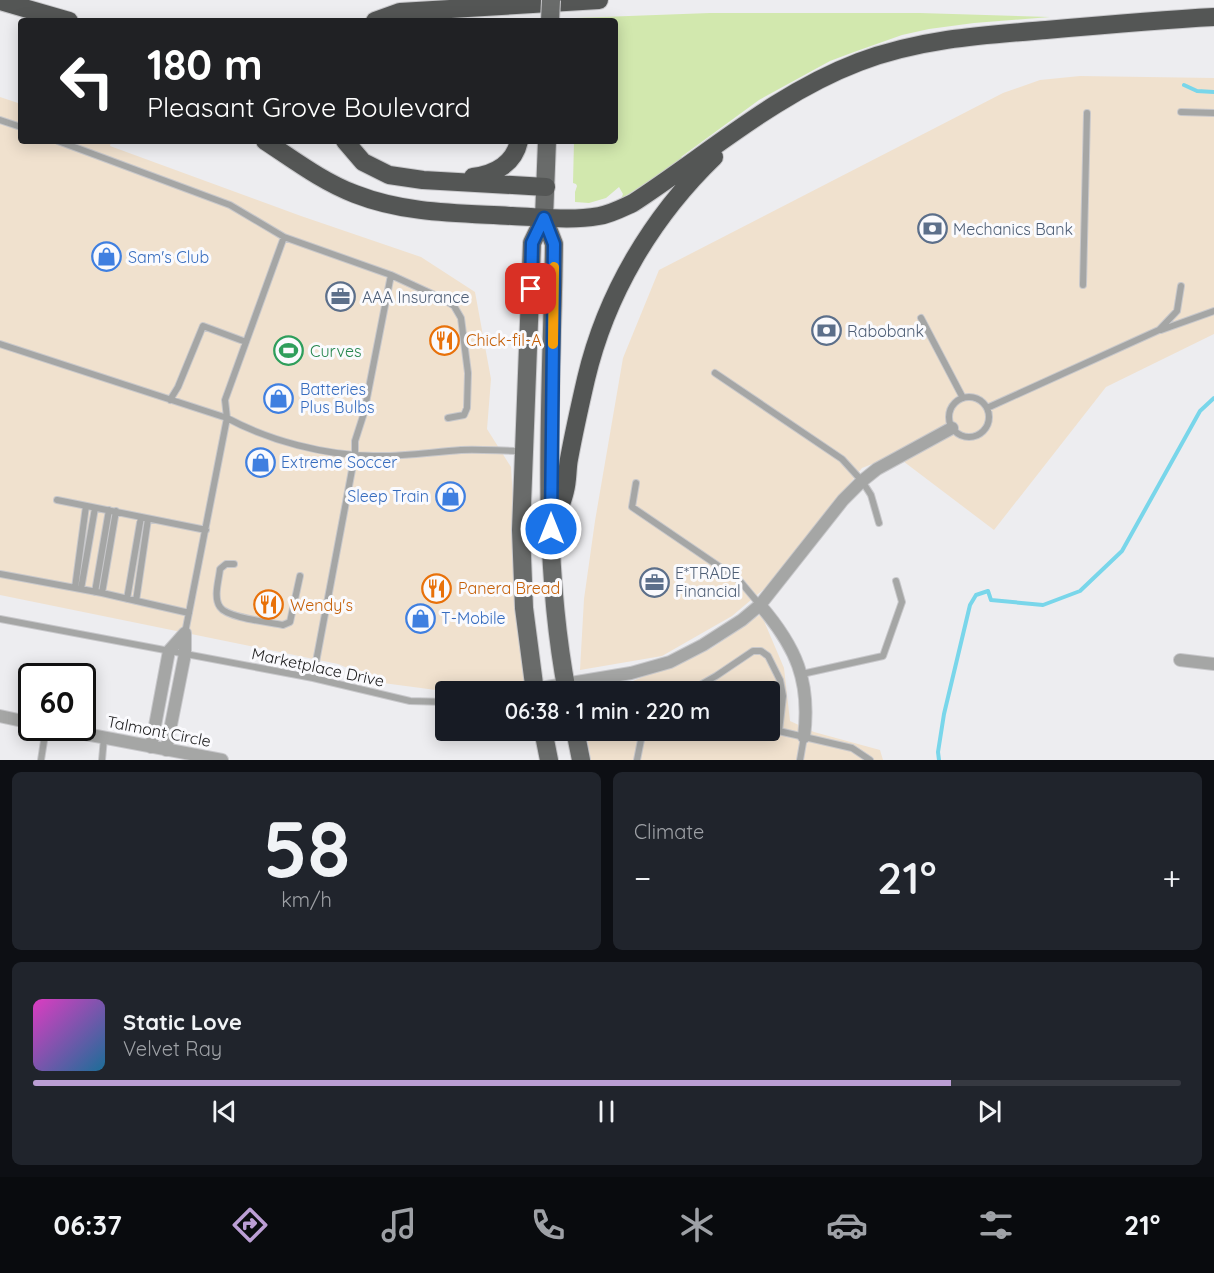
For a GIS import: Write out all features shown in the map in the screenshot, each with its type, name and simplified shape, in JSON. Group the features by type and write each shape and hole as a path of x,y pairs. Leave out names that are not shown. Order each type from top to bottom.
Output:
{"highway":[{"path":"383,18 400,12 599,0"},
{"path":"0,1 59,18"},
{"path":"270,144 318,176 354,194 388,205 423,212 544,218 599,216 633,203 740,126 812,84 859,62 928,42 1002,33 1214,17"},
{"path":"551,529 565,491 586,378 599,333 615,293 652,230 675,199 714,158 766,111"},
{"path":"348,144 363,162 389,175 546,187"},
{"path":"451,180 494,172 506,165 516,153 518,144"}],"main road":[{"path":"550,18 551,0"},
{"path":"528,681 521,530 532,243 544,218 547,144"},
{"path":"544,218 554,244 551,529 554,603 565,681"},
{"path":"545,741 549,760"},
{"path":"577,741 581,760"}],"street":[{"path":"596,681 670,662 703,645 742,620 760,605 843,500 862,481 878,469 952,428"},
{"path":"760,605 788,641 802,674 806,702 804,737"},
{"path":"151,747 169,651 185,633"},
{"path":"166,750 185,654 185,633"},
{"path":"1180,660 1214,664"},
{"path":"0,716 18,720"},
{"name":"Talmont Circle","path":"96,736 222,760"}],"lane":[{"path":"1180,112 1214,113"},
{"path":"1083,285 1087,113"},
{"path":"1,122 18,126"},
{"path":"66,144 230,205 284,237 391,275 453,306 461,318 468,373 467,408 464,414 447,418"},
{"path":"185,633 227,418 225,400 284,237"},
{"path":"313,678 355,454 355,441 364,413 391,275"},
{"path":"1159,330 1177,311 1181,286"},
{"path":"987,408 1159,330 1214,311"},
{"path":"921,318 963,398"},
{"path":"170,400 178,387 203,326 246,342"},
{"path":"0,344 227,418 245,428 274,438 341,454 373,456 464,450 524,451"},
{"path":"715,373 842,459 871,495 879,524"},
{"path":"963,398 977,398 987,408 989,421 979,434 964,436 952,428 949,415 951,409 963,398"},
{"path":"636,483 632,507 738,580 760,605"},
{"path":"57,500 206,530"},
{"path":"78,589 86,506"},
{"path":"78,589 95,508"},
{"path":"99,592 112,511"},
{"path":"127,599 145,518"},
{"path":"135,601 145,518"},
{"path":"234,564 226,564 220,569 216,595 219,606 229,613 283,625 290,622 300,576"},
{"path":"0,574 99,592 189,613"},
{"path":"802,674 883,656 902,602 896,581"},
{"path":"0,619 169,651"},
{"name":"Marketplace Drive","path":"169,651 313,678 410,701 435,702"},
{"path":"707,681 753,651 761,651 768,656 780,680 783,696 780,722"},
{"path":"780,731 852,748 870,760"},
{"path":"800,760 804,737"},
{"path":"102,760 104,738"},
{"path":"41,760 44,741"},
{"path":"637,760 641,741"}],"shaded area":[{"path":"1080,76 1214,78 1214,334 1106,387 994,530 895,455 862,468 770,584 732,616 662,656 580,670 584,599 623,358 659,270 1003,93 1040,80"},
{"path":"0,97 18,103 18,144 110,144 110,146 301,216 421,257 475,292 491,379 487,429 511,467 524,681 435,681 435,690 383,683 338,664 0,595"},
{"path":"761,614 784,668 790,721 814,732 880,750 883,760 591,760 588,741 780,741 780,681 633,681 712,648"}],"green space":[{"path":"710,13 920,13 1050,17 929,29 902,35 830,61 759,100 681,157 684,159 621,199 623,194 619,187 606,198 589,203 575,202 577,186 573,183 574,144 618,144 618,18 575,18"}],"waterway":[{"path":"1184,85 1197,91 1214,92"},
{"path":"939,760 938,752 944,714 970,605 976,595 988,591 991,600 1043,605 1080,591 1122,551 1200,411 1214,398"}],"slow traffic":[{"path":"553,344 554,267"}],"place":[{"name":"Mechanics Bank","path":"932,229"},
{"name":"Sam's Club","path":"107,257"},
{"name":"AAA Insurance","path":"341,297"},
{"name":"Rabobank","path":"826,331"},
{"name":"Chick-fil-A","path":"445,340"},
{"name":"Curves","path":"289,351"},
{"name":"Batteries Plus Bulbs","path":"279,398"},
{"name":"Extreme Soccer","path":"260,462"},
{"name":"Sleep Train","path":"450,496"},
{"name":"E*TRADE Financial","path":"654,582"},
{"name":"Panera Bread","path":"437,588"},
{"name":"Wendy's","path":"269,605"},
{"name":"T-Mobile","path":"420,618"}],"route":[{"path":"531,289 532,243 544,218 554,244 551,529"}]}
